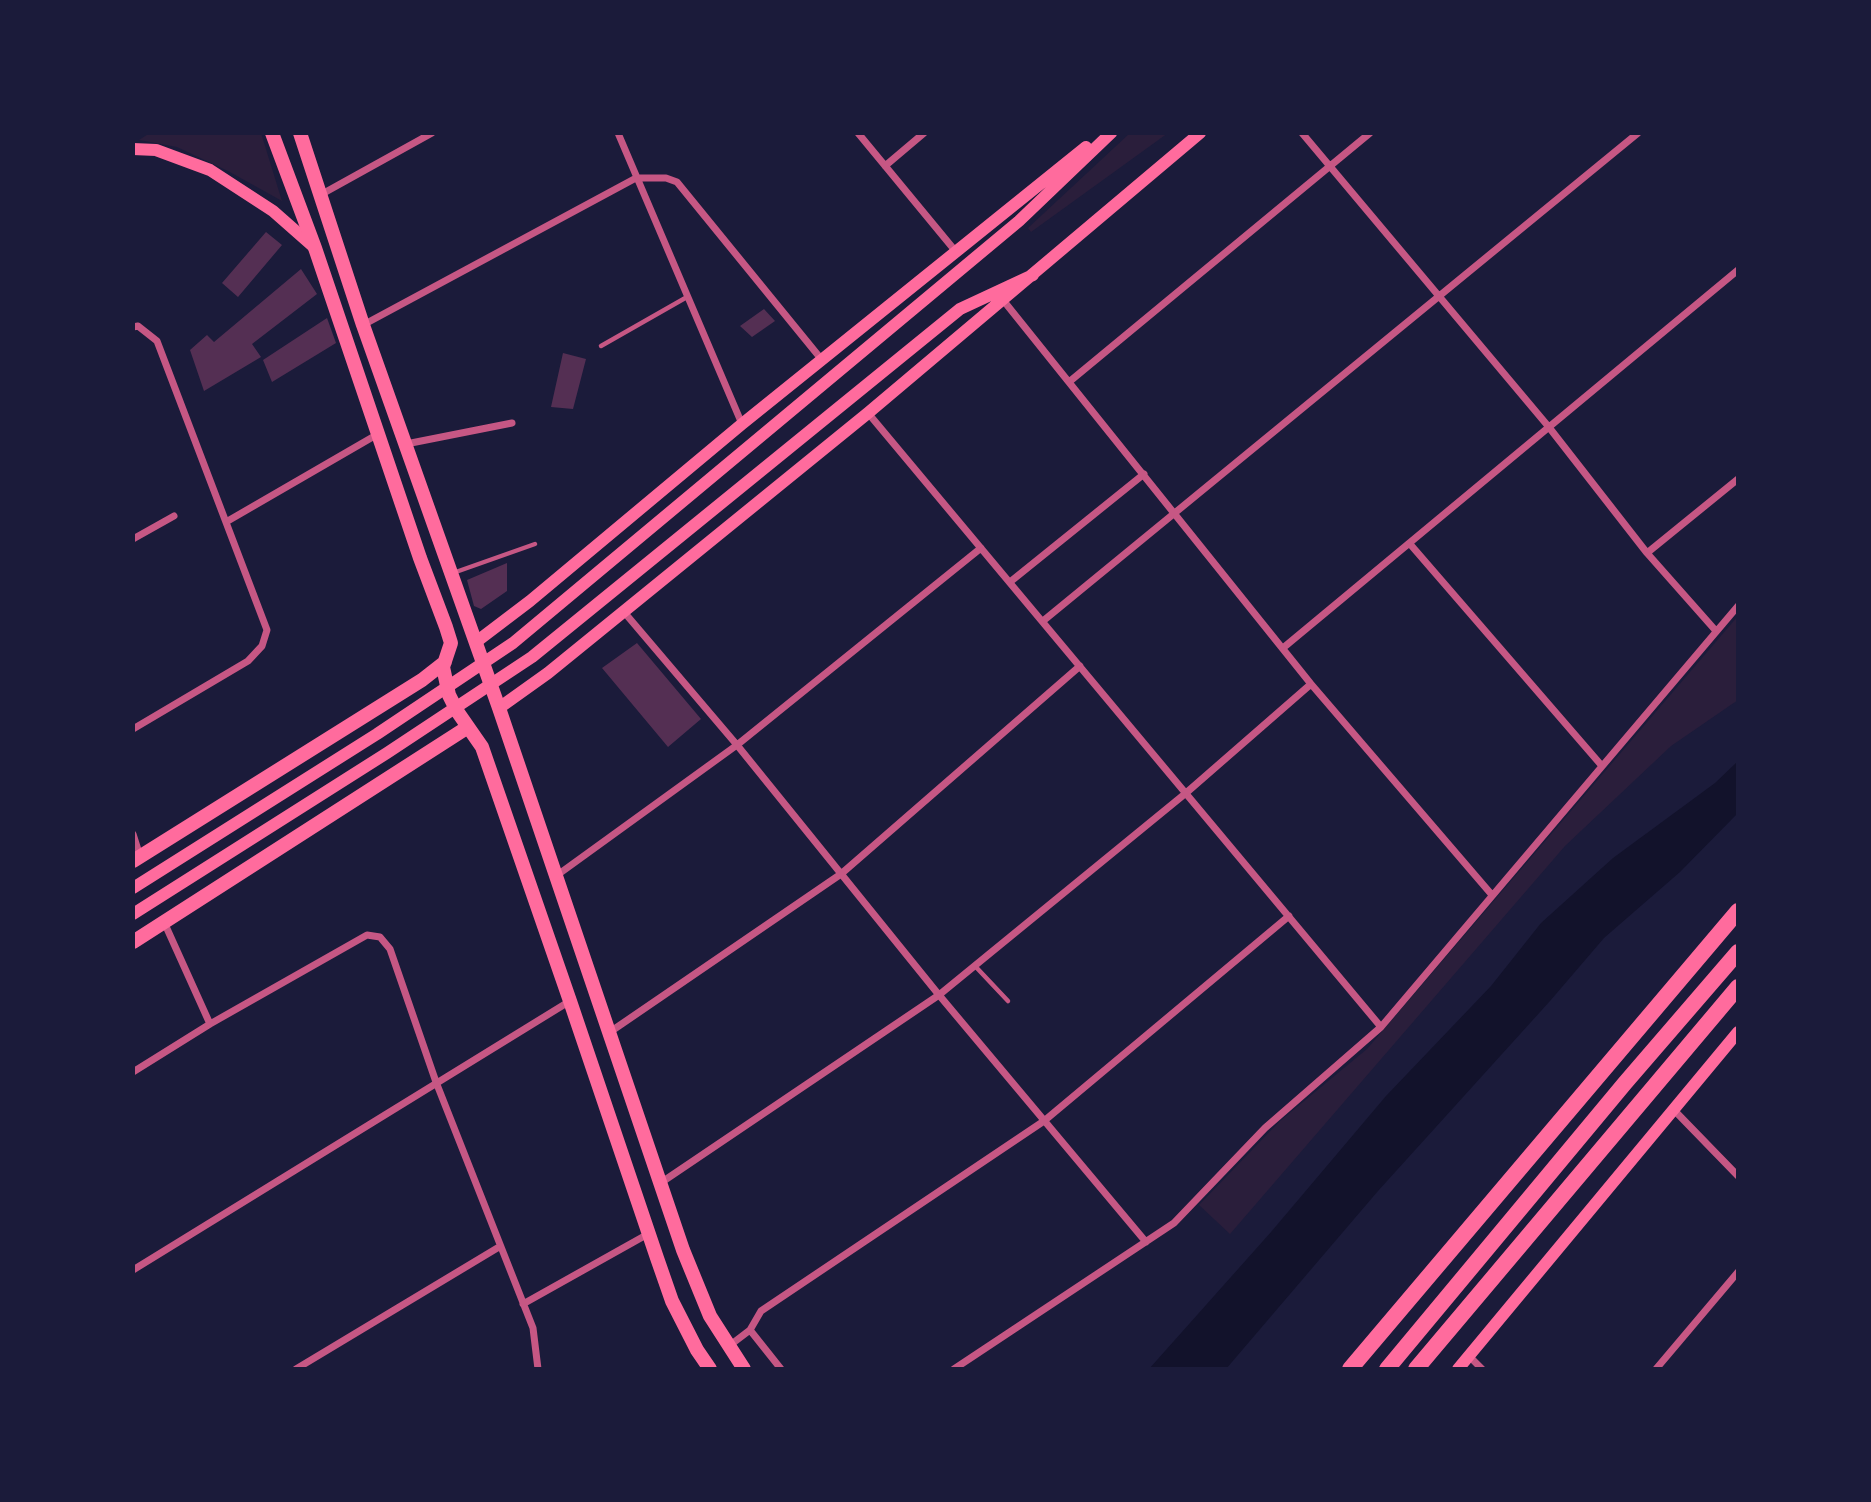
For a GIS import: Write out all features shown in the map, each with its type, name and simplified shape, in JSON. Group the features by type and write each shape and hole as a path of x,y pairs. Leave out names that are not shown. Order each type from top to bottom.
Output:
{"highway":[{"path":"1350,1369 1738,911"},
{"path":"1387,1369 1738,952"},
{"path":"1416,1369 1738,987"}],"main road":[{"path":"272,133 315,248 446,627 451,643 444,675 449,695 482,747 673,1301 710,1369"},
{"path":"300,133 363,325 499,708 696,1286 744,1369"},
{"path":"475,642 530,601 741,424 1103,133"},
{"path":"133,888 513,643 1019,221 1111,133"},
{"path":"499,708 548,673 868,412 1200,133"},
{"path":"133,149 156,150 210,170 273,211 315,248"},
{"path":"133,914 532,657 960,309 1033,275"},
{"path":"137,859 422,680 445,662"},
{"path":"133,942 468,727"},
{"path":"1458,1369 1738,1032"}],"street":[{"path":"322,194 432,133"},
{"path":"618,133 741,424"},
{"path":"858,133 957,253"},
{"path":"885,166 924,133"},
{"path":"1302,133 1548,426 1647,553 1716,631"},
{"path":"1069,382 1370,133"},
{"path":"1043,621 1638,133"},
{"path":"363,325 636,177 666,178 677,182 822,360"},
{"path":"1283,648 1738,270"},
{"path":"1003,300 1311,684 1492,895"},
{"path":"133,327 138,326 157,341 267,630 262,646 248,661 133,729"},
{"path":"868,412 1381,1027"},
{"path":"405,444 512,423"},
{"path":"226,522 378,434"},
{"path":"1010,582 1144,474"},
{"path":"1647,553 1738,479"},
{"path":"133,539 174,516"},
{"path":"1410,544 1602,765"},
{"path":"556,876 737,745 981,548"},
{"path":"954,1369 1174,1223 1265,1128 1381,1027 1738,606"},
{"path":"624,612 737,745 939,995 1146,1242"},
{"path":"610,1032 841,874 1080,666"},
{"path":"662,1182 939,995 1186,793 1311,684"},
{"path":"133,834 137,859"},
{"path":"729,1346 750,1330 761,1311 1044,1121 1289,916"},
{"path":"164,922 210,1024"},
{"path":"133,1072 366,934 380,937 390,949 436,1082 533,1328 538,1369"},
{"path":"133,1270 570,1001"},
{"path":"1673,1109 1738,1176"},
{"path":"523,1304 649,1234"},
{"path":"296,1369 499,1247"},
{"path":"1656,1369 1738,1272"},
{"path":"750,1330 781,1369"},
{"path":"1469,1356 1482,1369"}],"lane":[{"path":"601,346 687,297"},
{"path":"452,574 535,544"},
{"path":"974,966 1008,1001"}],"shaded area":[{"path":"150,133 261,133 282,201 177,147 139,140"},
{"path":"1130,133 1168,133 1031,232 1028,228"},
{"path":"1738,616 1738,700 1671,746 1565,846 1230,1234 1199,1205 1280,1121 1367,1049"},
{"path":"1738,761 1738,813 1680,872 1604,938 1378,1191 1226,1369 1149,1369 1271,1232 1386,1096 1491,986 1541,923 1613,858 1715,783"}],"building":[{"path":"266,232 282,245 238,297 222,283"},
{"path":"301,269 317,294 252,344 261,357 204,391 190,350 207,335 214,342"},
{"path":"764,309 775,321 752,337 740,326"},
{"path":"327,318 336,343 272,382 263,360"},
{"path":"563,353 586,359 573,409 551,407"},
{"path":"507,563 507,591 481,609 474,606 467,580"},
{"path":"637,643 701,719 668,747 602,668"}]}
